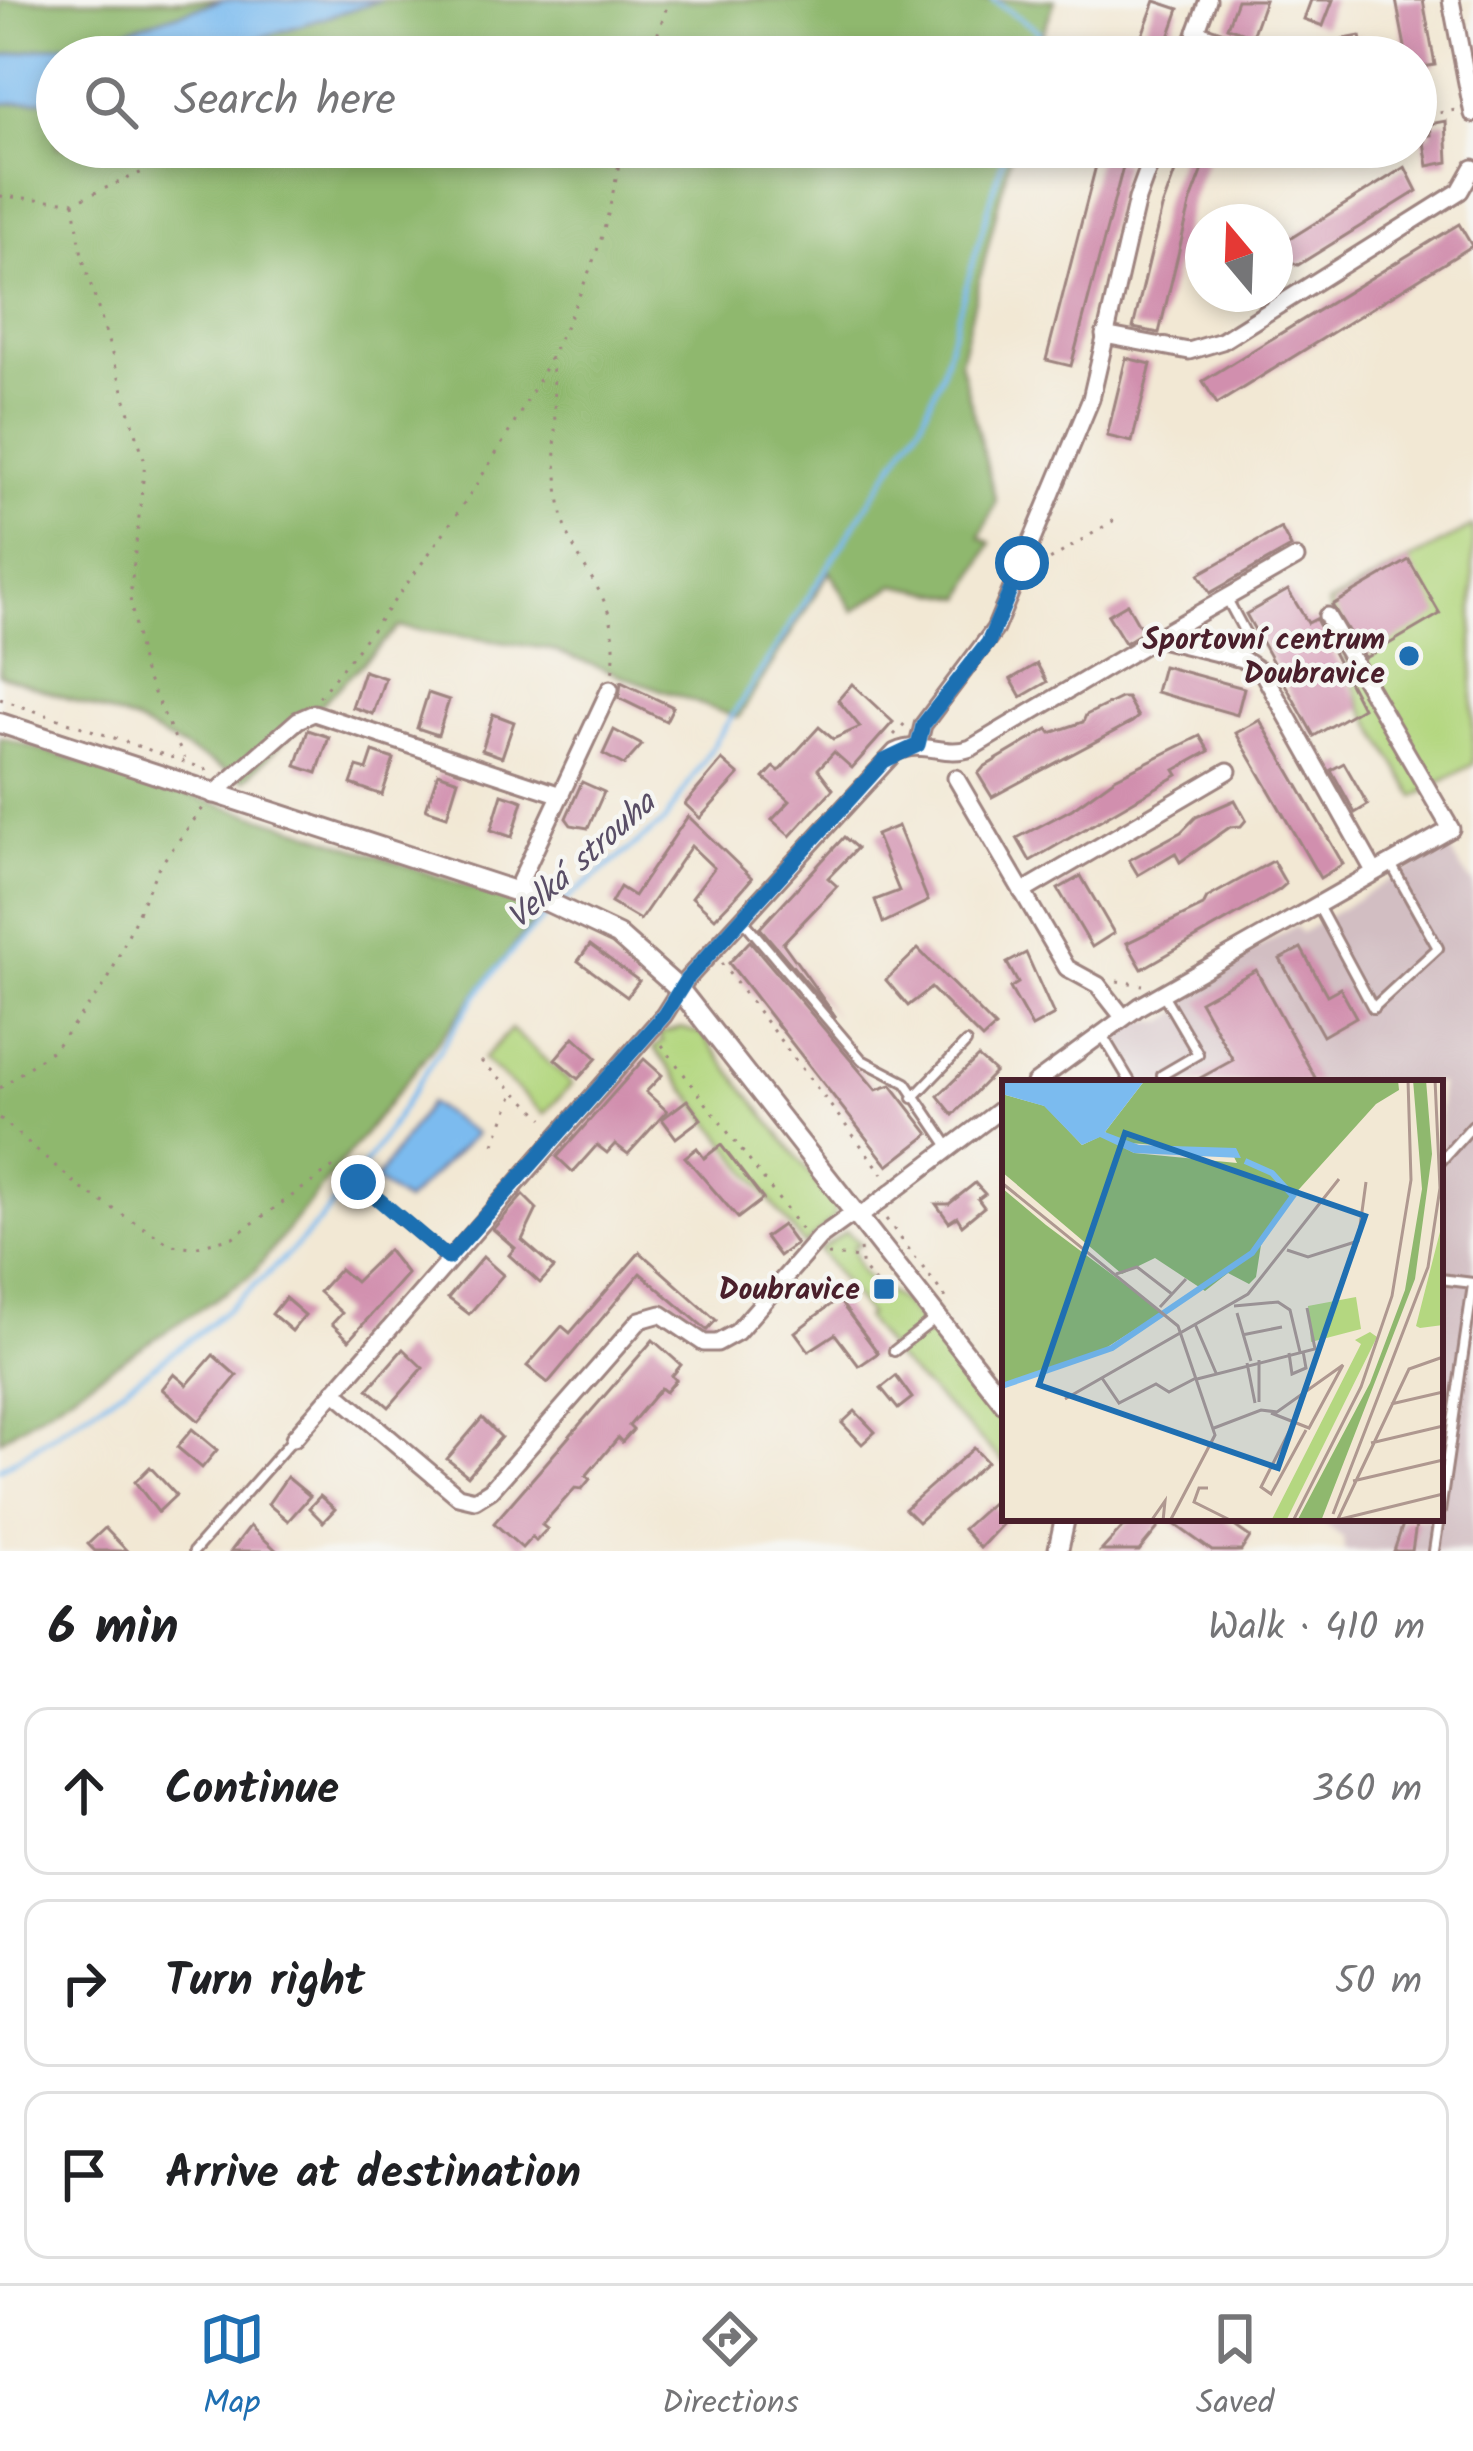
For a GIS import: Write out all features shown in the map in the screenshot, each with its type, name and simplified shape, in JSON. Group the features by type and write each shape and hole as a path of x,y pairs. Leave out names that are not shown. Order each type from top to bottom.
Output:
{"street":[{"path":"1195,36 1208,0"},
{"path":"1451,0 1472,110"},
{"path":"1196,32 1208,36"},
{"path":"918,745 923,725 988,643 1091,399 1150,168"},
{"path":"1104,335 1189,351 1222,341 1460,191 1473,168"},
{"path":"294,1438 712,952 884,761 918,745 953,752 971,748 1297,558"},
{"path":"1039,1080 1162,993 1451,829 1327,616"},
{"path":"1156,638 1257,666 1374,871"},
{"path":"516,890 610,689"},
{"path":"219,789 308,713 561,795"},
{"path":"0,723 219,789 516,890 572,912 633,945 680,990 856,1216 945,1312 1002,1399"},
{"path":"1022,892 1228,771"},
{"path":"956,778 1067,968 1098,985 1123,1017"},
{"path":"334,1391 458,1496 475,1500 491,1490 640,1320 665,1315 704,1343 728,1339 813,1245 875,1205 1002,1108"},
{"path":"1058,1551 1064,1521"}],"lane":[{"path":"1226,598 1249,640"},
{"path":"1316,903 1373,1008 1438,948 1391,864"},
{"path":"742,919 862,1060 899,1076 950,1148"},
{"path":"1162,993 1198,1054 1162,1075 1165,1080"},
{"path":"1101,1032 1129,1080"},
{"path":"914,1098 966,1043"},
{"path":"1443,1159 1473,1125"},
{"path":"398,1216 448,1258"},
{"path":"1443,1279 1473,1284 1443,1494"},
{"path":"894,1351 945,1312"},
{"path":"194,1551 294,1438"},
{"path":"1434,1551 1439,1521"}],"path":[{"path":"657,36 668,0"},
{"path":"1437,114 1472,110"},
{"path":"0,196 74,202 150,168"},
{"path":"308,713 423,568 549,354 599,244 618,168"},
{"path":"0,1088 55,1048 106,982 158,868 219,789 184,758 142,667 130,598 145,462 82,256 74,202"},
{"path":"549,354 557,399 562,513 610,607 615,654 610,689"},
{"path":"1022,563 1042,565 1121,516"},
{"path":"0,699 184,758"},
{"path":"712,952 895,1190"},
{"path":"650,1029 813,1245 831,1258 862,1258"},
{"path":"481,1061 544,1118"},
{"path":"494,1144 515,1091"},
{"path":"0,1118 82,1189 171,1245 194,1247 232,1237 322,1170 342,1172 398,1216"},
{"path":"875,1205 945,1312"},
{"path":"860,1247 863,1269 884,1293"}],"shaded area":[{"path":"1446,846 1473,884 1473,1551 1344,1551 1343,1538 1321,1521 1443,1521 1443,1080 1142,1080 1115,1033 1135,1019 1164,1022 1184,1009 1189,990 1295,926 1301,933"}],"green space":[{"path":"0,0 223,0 106,36 36,36 36,49 0,56"},
{"path":"381,0 1055,0 1042,36 267,36"},
{"path":"36,101 36,168 1007,168 960,361 996,502 980,537 991,543 964,598 895,585 853,611 830,571 738,718 549,649 399,627 245,780 132,721 0,675 0,104"},
{"name":"Sportovní centrum Doubravice","path":"1473,526 1473,764 1415,797 1362,707 1328,604"},
{"path":"0,737 306,831 541,912 252,1275 0,1440"},
{"path":"681,1028 702,1034 834,1205 835,1217 804,1245 654,1048 663,1041 658,1034"},
{"path":"511,1029 572,1084 544,1114 483,1059"},
{"path":"846,1231 861,1244 853,1246 866,1278 896,1297 939,1336 1002,1417 1002,1460 895,1358 819,1250"}],"water":[{"path":"223,0 381,0 267,36 106,36"},
{"path":"36,49 36,101 0,104 0,56"},
{"path":"429,1103 475,1134 405,1202 375,1181"}],"building":[{"path":"1237,0 1265,0 1252,36 1227,27"},
{"path":"1311,0 1333,0 1323,26 1304,19"},
{"path":"1396,0 1423,0 1430,36 1403,36"},
{"path":"1155,1 1179,9 1169,36 1142,36"},
{"path":"1446,121 1448,162 1437,164 1437,123"},
{"path":"1095,168 1123,168 1071,366 1046,360"},
{"path":"1176,168 1204,168 1190,204 1185,204 1185,226 1159,333 1133,328"},
{"path":"1406,168 1417,191 1298,265 1293,263 1293,237"},
{"path":"1459,224 1472,246 1217,404 1203,381"},
{"path":"1126,358 1151,364 1132,442 1107,436"},
{"path":"1281,528 1291,547 1210,593 1199,574"},
{"path":"1409,560 1440,614 1365,658 1332,605"},
{"path":"1288,590 1308,623 1316,619 1362,708 1314,736 1246,614"},
{"path":"1127,604 1143,632 1125,643 1108,615"},
{"path":"1037,664 1047,682 1021,697 1011,679"},
{"path":"1163,666 1244,688 1237,715 1156,692"},
{"path":"364,671 385,678 373,714 352,707"},
{"path":"621,682 673,707 666,721 619,698"},
{"path":"852,684 893,722 852,768 834,752 818,769 833,789 790,836 772,820 790,801 764,778 774,767 779,771 819,727 833,739 860,727 838,700"},
{"path":"428,693 449,700 438,735 417,728"},
{"path":"1127,698 1138,717 1132,722 992,797 978,774 984,767 1048,729 1051,733 1083,722 1086,715"},
{"path":"493,714 514,722 502,757 482,750"},
{"path":"1260,720 1343,864 1320,878 1236,733"},
{"path":"308,730 329,737 317,773 296,766"},
{"path":"614,730 642,745 624,765 603,754"},
{"path":"1200,736 1209,751 1175,770 1178,775 1030,861 1017,838 1072,809 1115,778"},
{"path":"373,752 394,759 382,795 351,784 357,767 367,770"},
{"path":"722,760 739,775 700,818 685,804"},
{"path":"1344,763 1368,805 1355,813 1331,770"},
{"path":"438,773 458,780 447,816 426,809"},
{"path":"582,782 604,792 588,828 571,825 566,818"},
{"path":"502,794 523,801 512,837 491,830"},
{"path":"1235,800 1246,820 1241,826 1230,827 1180,862 1175,853 1138,875 1129,860 1181,832 1196,817"},
{"path":"688,816 752,878 740,892 715,918 692,897 714,868 691,846 640,920 611,903 620,887 634,896"},
{"path":"898,826 928,901 883,923 875,900 899,891 876,835"},
{"path":"844,837 857,848 828,878 837,886 783,943 836,1017 760,928"},
{"path":"1273,861 1286,884 1279,890 1142,969 1127,943 1203,906 1207,898"},
{"path":"1081,876 1114,933 1092,947 1058,889"},
{"path":"750,941 876,1090 891,1085 929,1134 888,1166 729,963"},
{"path":"590,945 639,981 627,997 578,961"},
{"path":"1301,948 1327,995 1340,988 1356,1017 1323,1036 1280,959"},
{"path":"918,949 995,1027 982,1039 931,988 908,1006 886,980"},
{"path":"1026,953 1054,1015 1032,1027 1010,988 1018,983 1007,963"},
{"path":"1256,970 1316,1080 1196,1080 1233,1060 1200,1001"},
{"path":"574,1037 597,1058 578,1079 555,1059"},
{"path":"978,1057 995,1072 953,1115 938,1096"},
{"path":"644,1059 662,1075 646,1092 667,1111 628,1154 615,1144 607,1153 597,1145 573,1172 557,1157"},
{"path":"687,1100 701,1119 676,1138 662,1119"},
{"path":"721,1145 763,1199 738,1218 685,1157 697,1148 704,1158"},
{"path":"975,1183 985,1194 978,1199 984,1207 962,1225 957,1217 949,1222 936,1204 949,1204"},
{"path":"523,1195 537,1209 522,1240 554,1268 540,1283 509,1255 515,1248 493,1229"},
{"path":"782,1225 796,1244 779,1256 765,1237"},
{"path":"388,1250 407,1274 349,1340 332,1324 342,1313 319,1292 340,1269 355,1282"},
{"path":"640,1252 716,1320 707,1330 640,1273 548,1383 527,1366 562,1326 570,1333"},
{"path":"483,1257 503,1275 469,1314 448,1298"},
{"path":"285,1298 305,1315 292,1331 272,1314"},
{"path":"838,1299 878,1353 859,1366 835,1334 809,1351 795,1332"},
{"path":"653,1340 681,1365 672,1376 676,1380 666,1392 661,1388 629,1426 633,1430 622,1442 618,1438 586,1476 590,1479 582,1489 575,1488 542,1525 547,1529 522,1548 494,1523"},
{"path":"403,1349 423,1368 389,1407 368,1389"},
{"path":"213,1355 237,1376 199,1421 162,1389 174,1374 187,1385"},
{"path":"896,1376 912,1398 898,1409 881,1388"},
{"path":"855,1411 875,1432 862,1444 842,1423"},
{"path":"482,1418 501,1437 468,1476 447,1459"},
{"path":"192,1429 217,1450 202,1468 177,1447"},
{"path":"974,1448 987,1462 918,1522 905,1509"},
{"path":"150,1467 176,1495 158,1512 135,1482"},
{"path":"287,1477 310,1496 288,1521 268,1504"},
{"path":"320,1496 335,1509 323,1522 309,1508"},
{"path":"992,1503 1005,1521 980,1548 963,1529"},
{"path":"1128,1521 1164,1521 1139,1551 1101,1551"},
{"path":"1170,1521 1227,1521 1250,1537 1241,1551 1212,1551"},
{"path":"1404,1521 1417,1521 1412,1551 1394,1551"},
{"path":"250,1526 277,1551 231,1551"},
{"path":"105,1528 127,1551 95,1551 88,1544"}],"waterway":[{"name":"Velká strouha","path":"993,0 1039,31 1038,36"},
{"name":"Velká strouha","path":"562,903 664,822 922,420 940,378 1000,168"},
{"name":"Velká strouha","path":"0,1469 174,1351 295,1247 358,1173 489,979 553,910"}],"place":[{"name":"Sportovní centrum Doubravice","path":"1409,656"},
{"name":"Doubravice","path":"884,1289"}],"route":[{"path":"358,1182 448,1258 664,1015 686,980 884,761 902,748 918,745 923,725 988,643 1022,563"}]}
